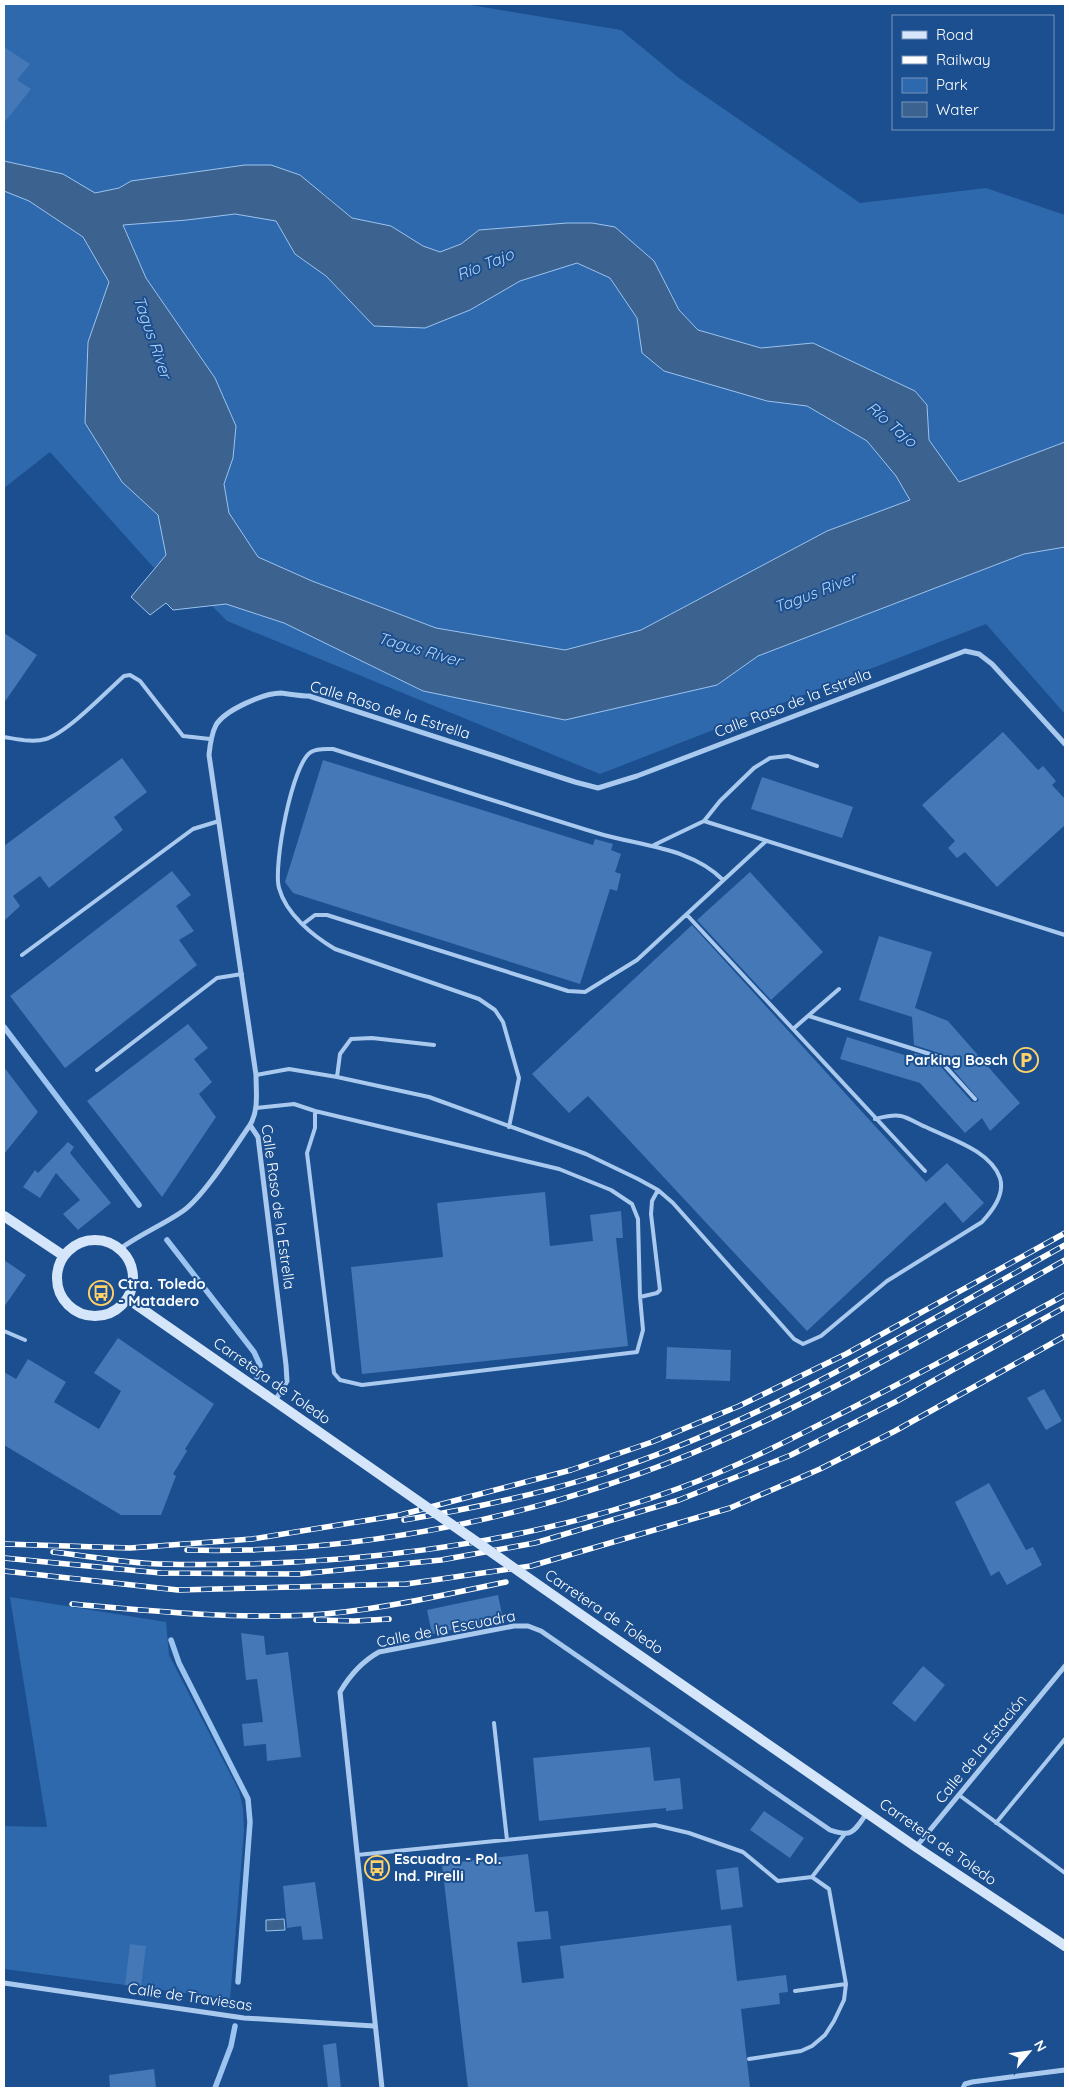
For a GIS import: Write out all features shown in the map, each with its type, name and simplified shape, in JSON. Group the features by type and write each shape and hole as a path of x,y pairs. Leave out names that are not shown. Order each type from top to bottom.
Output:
{"street":[{"name":"Calle Raso de la Estrella","path":"271,1398 287,1381 272,1240 258,1136 250,1125 255,1116 256,1108 256,1075 209,755 210,739 217,723 231,712 256,699 280,693 308,696 598,788 637,776 965,652 979,654 992,664 1065,744"},
{"path":"120,1249 140,1234 184,1211 197,1199 250,1125"},
{"path":"4,1216 64,1256"},
{"path":"90,1240 106,1241 120,1249 129,1259 134,1272 133,1286 128,1299 117,1310 103,1317 88,1317 74,1311 63,1300 57,1285 57,1270 64,1256 76,1245 90,1240"},
{"name":"Carretera de Toledo","path":"128,1299 916,1847 1065,1946"},
{"name":"Calle de la Escuadra","path":"382,2088 340,1692 349,1676 366,1660 379,1652 514,1626 528,1626 542,1631 830,1830 844,1835"},
{"name":"Calle de la Estación","path":"916,1847 1065,1666"},
{"path":"844,1835 854,1832 868,1812"},
{"name":"Calle de Traviesas","path":"4,1983 244,2018 374,2026"},
{"path":"964,2086 1065,2070"}],"lane":[{"path":"4,738 46,739 62,730 124,676 130,675 140,681 183,736 210,739"},
{"path":"509,1126 518,1078 503,1022 495,1010 479,999 335,949 317,938 288,906 279,887 278,867 282,826 301,762 310,752 319,749 333,749 600,834 654,845 711,868 723,880"},
{"path":"654,845 704,821 720,801 754,768 770,758 788,756 817,766"},
{"path":"22,955 193,829 220,821"},
{"path":"704,821 1065,935"},
{"path":"303,924 315,915 327,915 568,991 585,992 637,960 766,841"},
{"path":"687,915 875,1119 925,1170"},
{"path":"97,1070 217,978 242,974"},
{"path":"793,1029 839,989"},
{"path":"809,1016 936,1056 975,1099"},
{"path":"337,1077 340,1054 351,1039 372,1038 434,1045"},
{"path":"256,1075 289,1069 337,1077 429,1097 586,1154 658,1190 673,1203 794,1340 803,1344 821,1336 887,1280 982,1222 993,1210 1000,1195 1000,1179 990,1162 973,1149 902,1116 885,1116 875,1119"},
{"path":"256,1108 294,1104 315,1111 559,1169 612,1190 632,1204 638,1219 640,1297 643,1330 637,1352 362,1385 340,1380 334,1373 307,1153 315,1128 315,1111"},
{"path":"640,1297 657,1293 660,1290 651,1214 652,1201 658,1190"},
{"path":"4,1332 25,1340"},
{"path":"494,1722 508,1840"},
{"path":"996,1823 1065,1739"},
{"path":"959,1795 1065,1873"},
{"path":"357,1856 655,1826 689,1833 743,1852 778,1881 812,1877 828,1889 846,1984 844,2000 825,2035 812,2046 801,2052 749,2059"},
{"path":"812,1877 844,1835"},
{"path":"795,1991 846,1984"}],"green space":[{"path":"4,4 464,4 621,30 679,78 860,203 986,188 1065,215 1065,442 959,482 929,440 927,405 915,391 813,343 761,348 698,330 679,310 654,261 592,223 480,230 461,244 440,252 423,246 391,226 352,218 323,193 271,165 245,165 131,181 119,188 94,193 63,174 4,161"},
{"path":"4,191 29,201 83,237 109,282 88,342 85,423 122,482 158,515 166,555 154,568 50,452 4,488"},
{"path":"235,214 276,221 295,254 326,276 374,326 470,310 520,281 576,263 610,278 637,318 642,353 767,401 807,406 867,441 896,476 910,500 827,531 641,630 565,650 436,628 312,581 258,557 229,513 224,484 233,458 236,425 215,378 146,278 123,224 187,220"},
{"path":"1065,547 1065,714 986,624 600,774 227,621 211,605 226,604 284,623 423,691 717,685 758,656 1024,554"},
{"path":"10,1597 166,1622 169,1655 239,1791 243,1808 244,1831 230,1999 4,1969 4,1826 47,1827"}],"water":[{"path":"4,161 63,174 95,193 119,188 131,181 245,165 271,165 300,175 352,218 391,226 423,246 440,252 461,244 479,230 567,223 592,223 615,227 654,261 679,310 698,330 761,348 813,343 915,391 927,405 929,440 959,482 1065,442 1065,547 1024,554 758,656 717,685 565,720 423,691 284,623 226,604 173,610 166,603 150,615 131,597 166,555 158,515 122,482 85,423 88,342 109,282 83,237 29,201 4,191","holes":["235,214 276,221 295,254 326,276 374,326 425,328 470,310 520,281 577,263 610,278 637,318 642,353 664,371 767,401 807,406 867,441 896,476 910,500 827,531 641,630 565,650 436,628 312,581 258,557 229,513 224,484 233,458 236,426 215,378 146,278 123,225"]},
{"path":"284,1919 285,1930 266,1931 266,1920"}],"building":[{"path":"4,47 30,64 17,80 31,89 4,123"},
{"path":"4,633 37,655 4,703"},
{"path":"1003,732 1038,770 1043,766 1056,781 1052,785 1065,799 1065,825 997,887 965,852 957,858 948,848 955,841 922,805"},
{"path":"122,758 147,792 114,817 123,830 49,888 40,876 13,896 20,906 4,921 4,846"},
{"path":"323,760 593,845 595,839 613,844 611,850 621,854 615,872 621,874 617,891 610,889 580,984 293,893 285,882"},
{"path":"762,777 853,807 842,838 751,809"},
{"path":"172,871 191,895 176,906 194,931 179,940 197,965 65,1068 10,996"},
{"path":"750,872 823,952 771,1000 697,920"},
{"path":"692,925 926,1182 947,1163 984,1203 963,1223 945,1202 807,1331 588,1096 569,1113 532,1074"},
{"path":"879,936 932,952 915,1008 948,1021 1020,1103 990,1131 982,1118 965,1133 920,1083 840,1059 847,1037 914,1058 914,1053 934,1059 972,1102 979,1100 939,1053 914,1045 912,1017 859,1000"},
{"path":"188,1024 208,1048 194,1059 212,1082 199,1094 216,1117 162,1197 87,1101"},
{"path":"4,1067 38,1112 4,1154"},
{"path":"68,1142 74,1147 70,1153 111,1203 78,1230 63,1214 80,1200 56,1173 40,1198 23,1187 35,1170 38,1173"},
{"path":"545,1192 550,1246 593,1241 590,1215 621,1211 623,1238 616,1238 628,1346 362,1374 351,1267 443,1257 437,1203"},
{"path":"4,1260 26,1275 4,1307"},
{"path":"118,1338 214,1404 185,1449 187,1451 173,1474 176,1476 161,1515 121,1515 4,1445 4,1372 16,1379 28,1359 66,1382 54,1402 99,1429 121,1391 94,1373"},
{"path":"667,1347 731,1350 730,1381 666,1379"},
{"path":"1044,1389 1062,1421 1046,1430 1027,1398"},
{"path":"989,1483 1026,1550 1033,1547 1042,1565 1007,1585 999,1571 991,1576 955,1502"},
{"path":"498,1595 503,1619 432,1634 427,1610"},
{"path":"241,1633 264,1636 266,1655 288,1652 301,1757 267,1761 266,1744 244,1746 242,1724 263,1722 257,1679 246,1680"},
{"path":"923,1666 945,1685 915,1722 892,1703"},
{"path":"650,1747 654,1781 680,1778 683,1809 666,1811 666,1808 539,1821 533,1758"},
{"path":"764,1811 804,1838 790,1858 750,1830"},
{"path":"528,1854 535,1912 548,1911 551,1939 517,1942 522,1983 564,1978 560,1946 731,1925 737,1981 786,1975 788,1992 779,1993 780,2004 741,2009 750,2087 468,2088 442,1864"},
{"path":"738,1867 743,1907 721,1910 716,1870"},
{"path":"315,1882 323,1939 303,1940 301,1926 287,1928 283,1886"},
{"path":"130,1944 146,1946 141,1987 125,1985"},
{"path":"336,2043 341,2088 328,2088 323,2045"},
{"path":"154,2069 156,2088 110,2088 109,2075"}],"waterway":[{"path":"4,1027 139,1205"},
{"path":"167,1240 254,1352 260,1365 257,1377"},
{"path":"171,1640 179,1663 248,1799 250,1822 238,1982"},
{"path":"215,2088 231,2046 235,2026"}],"railway":[{"path":"4,1544 130,1548 252,1539 400,1515 571,1470 652,1442 739,1406 846,1354 1065,1233"},
{"path":"404,1520 479,1506 553,1489 663,1452 722,1428 839,1371 1065,1245"},
{"path":"187,1550 254,1550 389,1537 523,1510 589,1491 652,1469 759,1424 848,1380 1065,1260"},
{"path":"53,1552 160,1564 290,1562 356,1558 422,1550 488,1540 553,1526 616,1509 677,1489 744,1461 788,1441 879,1394 1065,1295"},
{"path":"4,1558 161,1573 299,1574 441,1560 535,1543 679,1500 791,1455 897,1401 1065,1307"},
{"path":"4,1571 178,1590 406,1584 531,1566 730,1508 820,1469 895,1431 1065,1336"},
{"path":"72,1604 221,1615 311,1615 384,1606 506,1582"},
{"path":"316,1620 354,1621 389,1619"}],"place":[{"name":"Parking Bosch","path":"1026,1060"},
{"name":"Ctra. Toledo - Matadero","path":"101,1293"},
{"name":"Escuadra - Pol. Ind. Pirelli","path":"377,1868"}],"water label":[{"name":"Río Tajo","path":"485,264"},
{"name":"Tagus River","path":"153,337"},
{"name":"Río Tajo","path":"892,424"},
{"name":"Tagus River","path":"815,592"},
{"name":"Tagus River","path":"420,649"}]}
